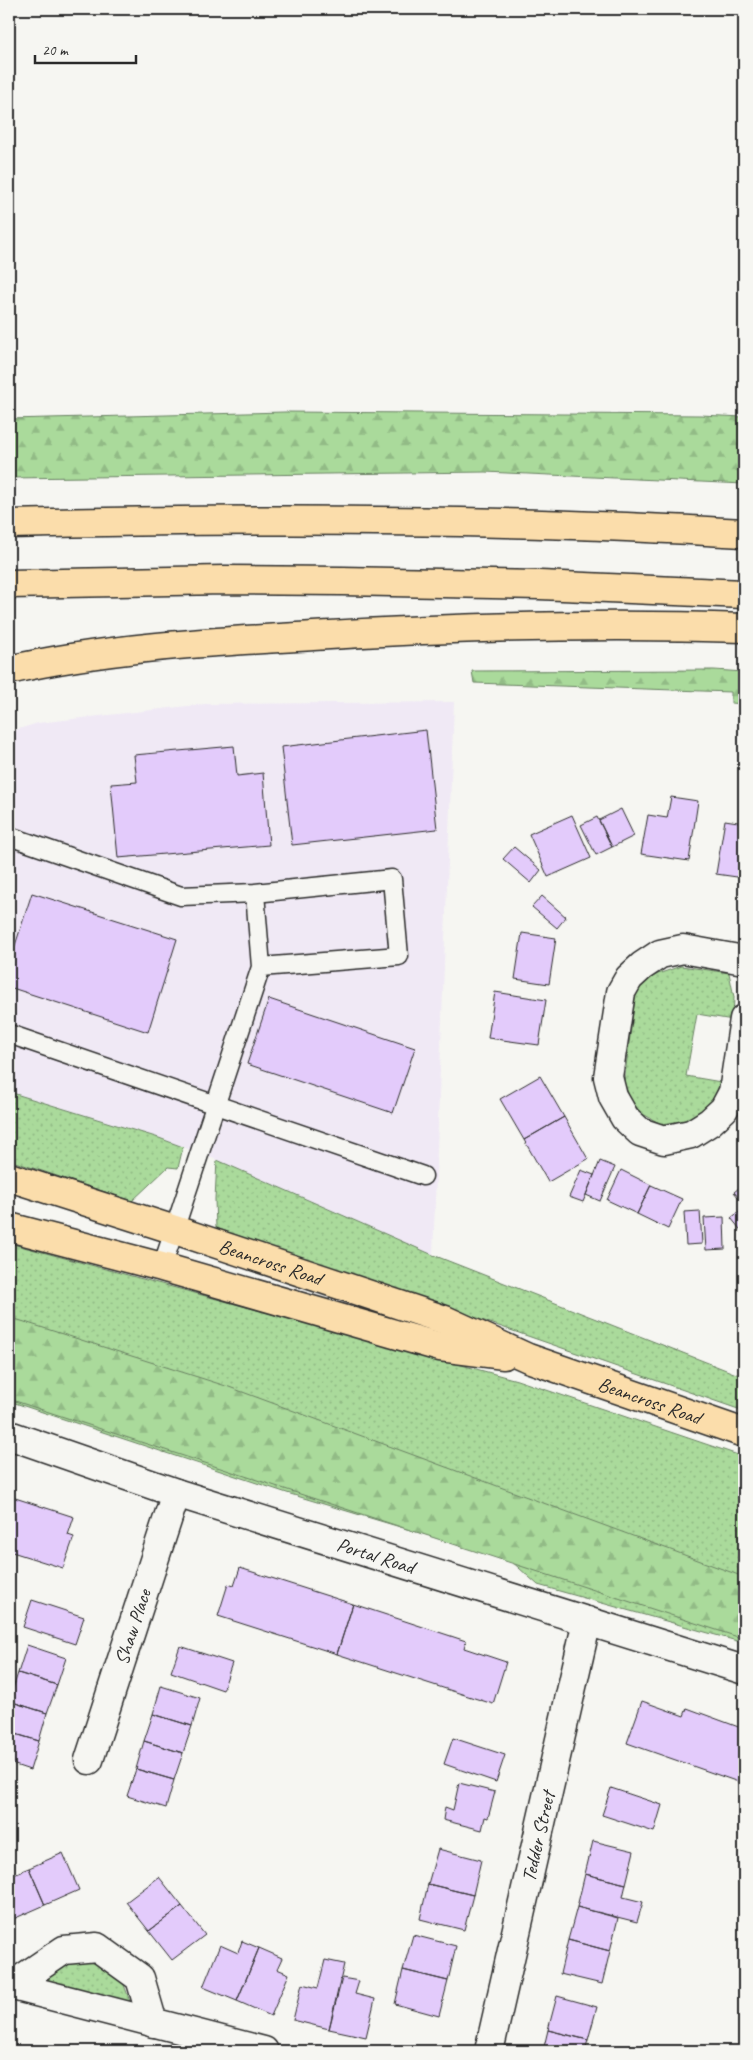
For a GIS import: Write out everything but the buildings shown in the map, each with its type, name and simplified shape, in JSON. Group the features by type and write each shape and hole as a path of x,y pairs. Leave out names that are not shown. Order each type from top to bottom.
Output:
{"main road":[{"path":"9,524 193,520 428,521 744,533"},
{"path":"9,584 216,580 313,581 540,585 744,594"},
{"path":"9,670 146,647 208,641 564,625 744,628"},
{"name":"Beancross Road","path":"9,1177 176,1230 446,1320 528,1358 744,1433"},
{"name":"Beancross Road","path":"9,1227 162,1268 440,1348 528,1358"}],"street":[{"path":"744,960 683,949 660,954 642,966 629,978 621,992 608,1077 613,1097 625,1118 640,1132 664,1140 691,1134 710,1122 724,1109 733,1092 744,1019"},
{"name":"Portal Road","path":"9,1435 176,1494 744,1670"},
{"name":"Shaw Place","path":"89,1760 176,1494"},
{"name":"Tedder Street","path":"489,2051 587,1621"},
{"path":"10,1986 64,1950 97,1947 140,1978 153,2023"},
{"path":"10,1986 264,2051"}],"lane":[{"path":"9,836 181,896 254,893 392,879 399,956 261,967"},
{"path":"162,1268 261,967 254,893"},
{"path":"9,1034 424,1176"}],"shaded area":[{"path":"454,702 433,1255 217,1160 159,1138 9,1092 9,732 38,723 205,704"}],"green space":[{"path":"285,412 700,415 744,417 744,484 485,472 9,478 9,419"},
{"path":"714,670 744,672 744,704 731,703 731,692 474,683 472,671"},
{"path":"681,966 729,973 734,997 733,1020 697,1014 686,1076 721,1082 715,1096 704,1110 686,1121 661,1124 641,1113 630,1099 624,1082 635,998 640,984 658,974"},
{"path":"9,1092 183,1147 178,1168 168,1167 132,1201 9,1160"},
{"path":"217,1160 433,1255 744,1377 744,1411 216,1228"},
{"path":"9,1243 517,1380 744,1457 744,1643 538,1585 510,1560 287,1493 9,1401"},
{"path":"9,1317 229,1387 744,1577 744,1639 9,1399"},
{"path":"72,1962 101,1962 123,1982 133,2010 34,1983"}]}
